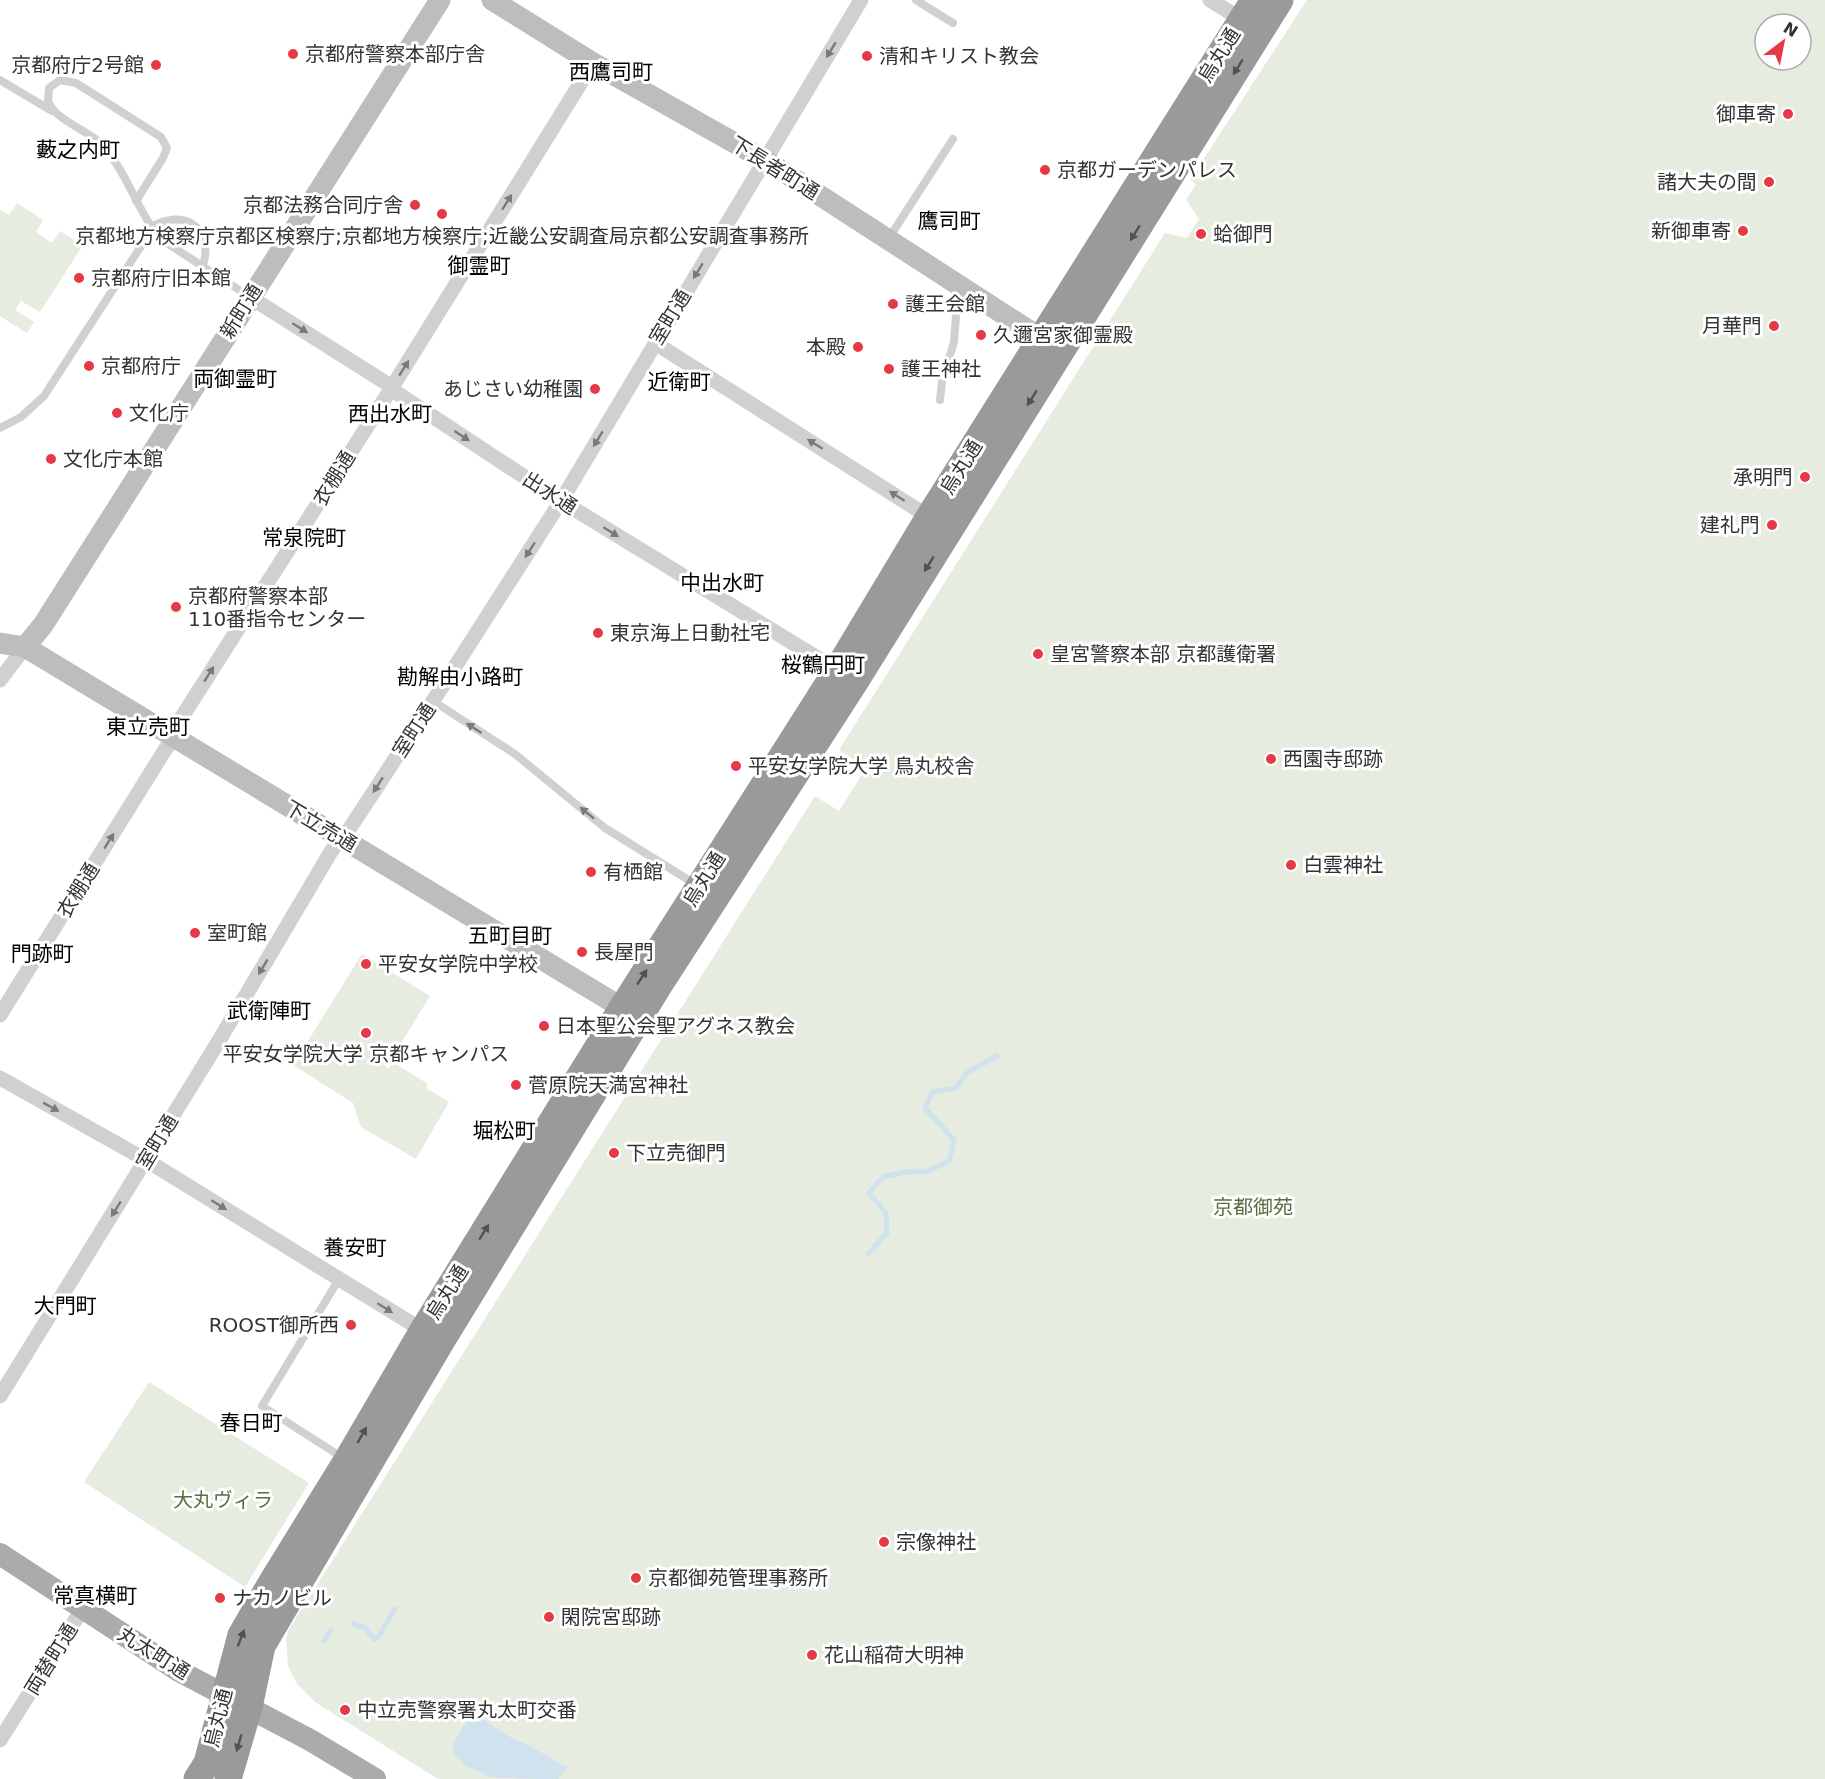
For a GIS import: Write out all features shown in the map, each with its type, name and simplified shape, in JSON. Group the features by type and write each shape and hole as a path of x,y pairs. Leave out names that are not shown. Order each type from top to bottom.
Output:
{"highway":[{"name":"烏丸通","path":"197,1779 207,1763 241,1635 347,1460 432,1336 631,1013 846,676 1252,17 1280,0"},
{"name":"烏丸通","path":"631,1013 699,886 846,676 930,517 1052,345"},
{"name":"烏丸通","path":"228,1779 249,1707 262,1647 432,1336"}],"main road":[{"name":"丸太町通","path":"0,1554 179,1671 310,1740 375,1779"}],"street":[{"name":"新町通","path":"0,680 43,625 440,0"},
{"name":"下長者町通","path":"492,0 593,63 765,160 1052,345"},
{"name":"室町通","path":"0,1396 146,1160 332,850 433,702 561,501 861,0"},
{"path":"1210,0 1252,17"},
{"name":"衣棚通","path":"0,1015 173,737 180,720 391,389 593,63"},
{"name":"出水通","path":"250,297 386,383 391,389 561,501 846,676"},
{"path":"655,343 930,517"},
{"name":"下立売通","path":"0,643 25,647 631,1013"},
{"path":"0,1078 146,1160 432,1336"},
{"name":"両替町通","path":"0,1740 83,1608"}],"lane":[{"path":"916,0 953,23"},
{"path":"0,80 99,141 119,167 136,201 159,238 250,297"},
{"path":"58,115 48,102 49,88 60,80 76,82 161,137 167,148 136,201"},
{"path":"889,240 953,139"},
{"path":"151,227 162,220 175,218 189,222 200,232 206,243 206,255 202,266"},
{"path":"0,428 21,417 44,396 141,245 147,237 159,238"},
{"path":"940,400 942,381 954,342 957,302 965,289"},
{"path":"433,702 515,754 605,828 699,886"},
{"path":"339,1279 262,1406 347,1460"}],"green space":[{"name":"京都御苑","path":"1307,0 1825,0 1825,1779 438,1779 315,1702 297,1684 288,1666 286,1640 289,1629 815,796 839,811 866,768 839,750 1165,233 1187,238 1199,219 1186,200 1196,184 1190,180"},
{"path":"17,203 43,220 36,232 52,243 60,231 83,245 40,312 21,301 15,310 34,322 27,333 0,316 0,210 9,215"},
{"path":"362,954 430,996 386,1068 389,1068 393,1062 428,1084 426,1088 449,1102 416,1159 361,1127 353,1103 293,1065"},
{"name":"大丸ヴィラ","path":"149,1382 309,1483 245,1587 84,1482"}],"water":[{"path":"470,1720 483,1720 510,1737 568,1766 558,1779 495,1777 469,1768 453,1750 459,1734"}],"waterway":[{"path":"868,1254 887,1233 886,1213 869,1193 883,1177 904,1172 928,1171 949,1161 954,1140 925,1108 932,1092 955,1088 968,1072 997,1056"},
{"path":"353,1624 366,1628 374,1640 379,1636 395,1609"},
{"path":"324,1641 331,1630"}],"place":[{"name":"京都府警察本部庁舎","path":"293,54"},
{"name":"清和キリスト教会","path":"867,56"},
{"name":"京都府庁2号館","path":"156,65"},
{"name":"御車寄","path":"1788,114"},
{"name":"京都ガーデンパレス","path":"1045,170"},
{"name":"諸大夫の間","path":"1769,182"},
{"name":"京都法務合同庁舎","path":"415,205"},
{"name":"京都地方検察庁京都区検察庁;京都地方検察庁;近畿公安調査局京都公安調査事務所","path":"442,214"},
{"name":"新御車寄","path":"1743,231"},
{"name":"蛤御門","path":"1201,234"},
{"name":"京都府庁旧本館","path":"79,278"},
{"name":"護王会館","path":"893,304"},
{"name":"月華門","path":"1774,326"},
{"name":"久邇宮家御霊殿","path":"981,335"},
{"name":"本殿","path":"858,347"},
{"name":"京都府庁","path":"89,366"},
{"name":"護王神社","path":"889,369"},
{"name":"あじさい幼稚園","path":"595,389"},
{"name":"文化庁","path":"117,413"},
{"name":"文化庁本館","path":"51,459"},
{"name":"承明門","path":"1805,477"},
{"name":"建礼門","path":"1772,525"},
{"name":"京都府警察本部 110番指令センター","path":"176,607"},
{"name":"東京海上日動社宅","path":"598,633"},
{"name":"皇宮警察本部 京都護衛署","path":"1038,654"},
{"name":"西園寺邸跡","path":"1271,759"},
{"name":"平安女学院大学 鳥丸校舎","path":"736,766"},
{"name":"白雲神社","path":"1291,865"},
{"name":"有栖館","path":"591,872"},
{"name":"室町館","path":"195,933"},
{"name":"長屋門","path":"582,952"},
{"name":"平安女学院中学校","path":"366,964"},
{"name":"日本聖公会聖アグネス教会","path":"544,1026"},
{"name":"平安女学院大学 京都キャンパス","path":"366,1033"},
{"name":"菅原院天満宮神社","path":"516,1085"},
{"name":"下立売御門","path":"614,1153"},
{"name":"ROOST御所西","path":"351,1325"},
{"name":"宗像神社","path":"884,1542"},
{"name":"京都御苑管理事務所","path":"636,1578"},
{"name":"ナカノビル","path":"220,1598"},
{"name":"閑院宮邸跡","path":"549,1617"},
{"name":"花山稲荷大明神","path":"812,1655"},
{"name":"中立売警察署丸太町交番","path":"345,1710"}],"district":[{"name":"西鷹司町","path":"611,72"},
{"name":"藪之内町","path":"78,150"},
{"name":"鷹司町","path":"949,221"},
{"name":"御霊町","path":"479,266"},
{"name":"両御霊町","path":"235,379"},
{"name":"近衛町","path":"679,382"},
{"name":"西出水町","path":"390,414"},
{"name":"常泉院町","path":"304,538"},
{"name":"中出水町","path":"722,583"},
{"name":"桜鶴円町","path":"823,665"},
{"name":"勘解由小路町","path":"460,677"},
{"name":"東立売町","path":"148,727"},
{"name":"五町目町","path":"510,936"},
{"name":"門跡町","path":"42,954"},
{"name":"武衛陣町","path":"269,1011"},
{"name":"堀松町","path":"504,1131"},
{"name":"養安町","path":"355,1248"},
{"name":"大門町","path":"65,1306"},
{"name":"春日町","path":"251,1423"},
{"name":"常真横町","path":"95,1596"}]}
